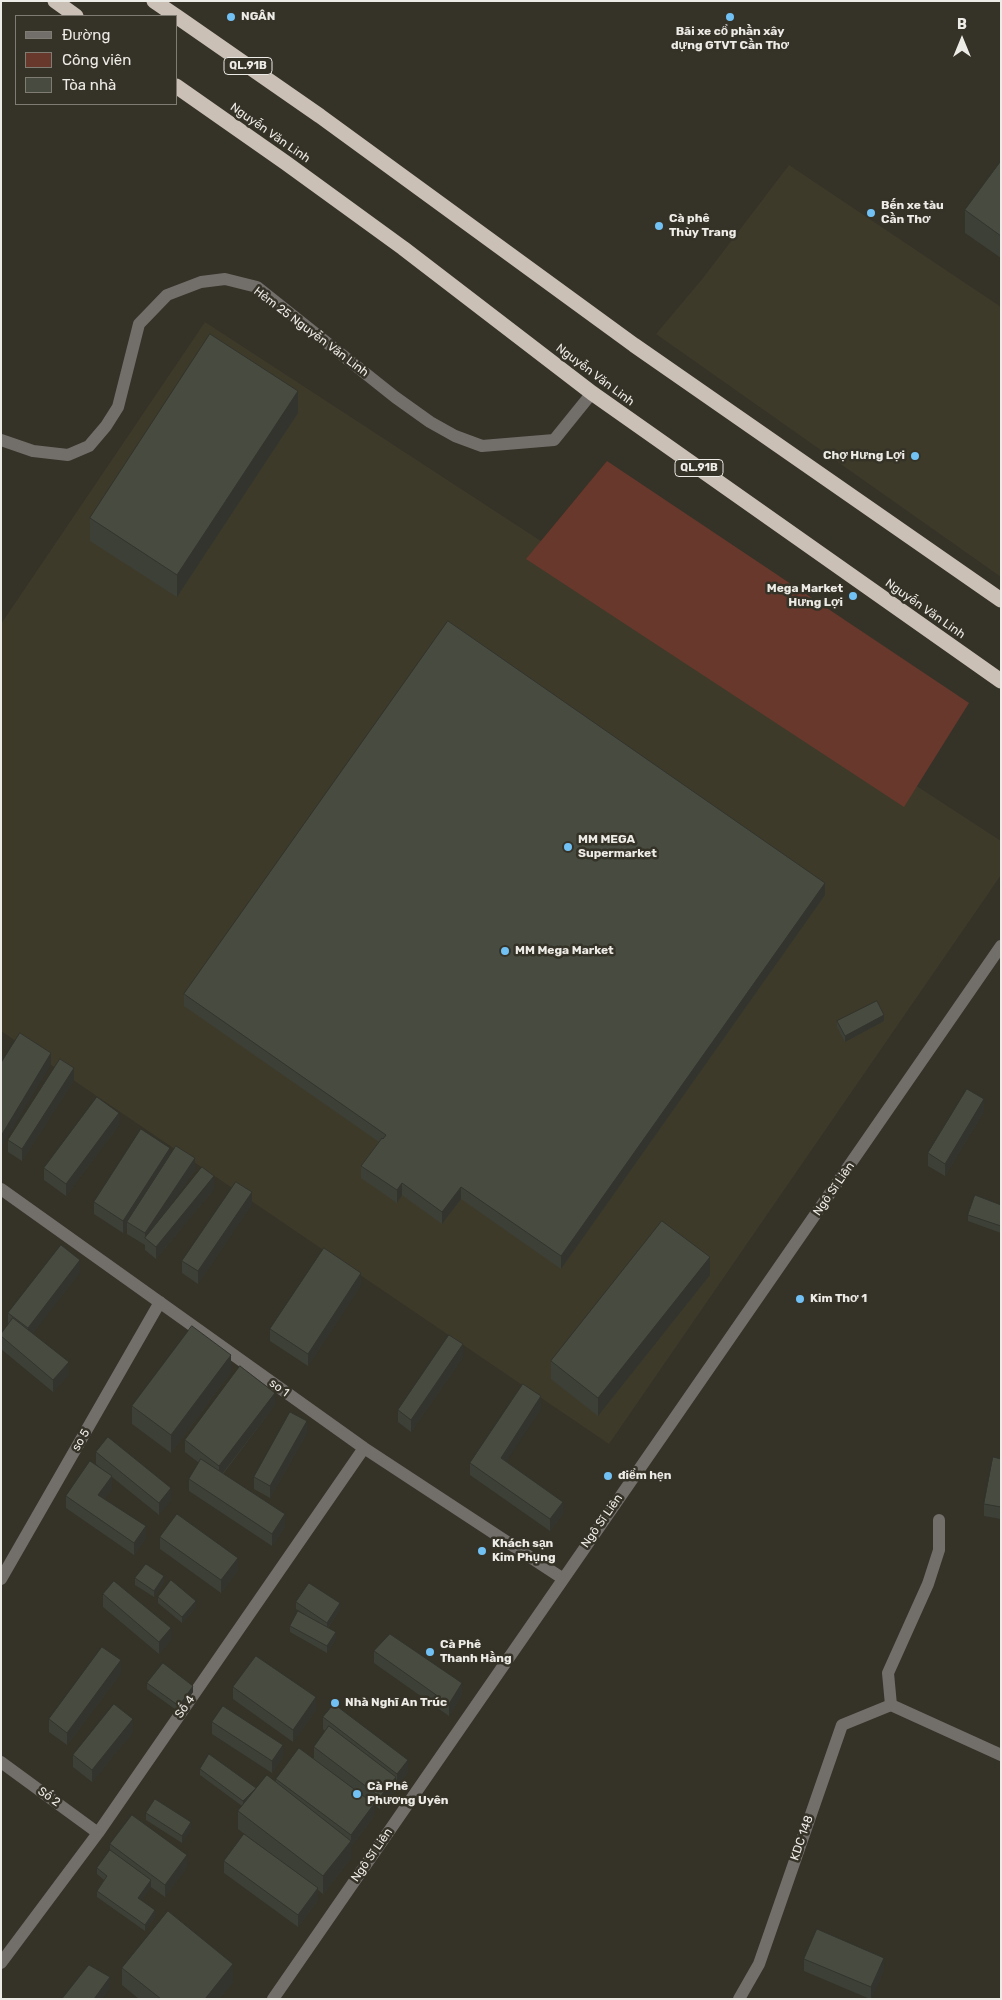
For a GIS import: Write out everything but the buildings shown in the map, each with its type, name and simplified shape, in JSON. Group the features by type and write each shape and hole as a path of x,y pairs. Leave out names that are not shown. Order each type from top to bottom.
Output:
{"highway":[{"path":"55,1 75,15"},
{"name":"QL.91B","path":"154,1 175,15"},
{"name":"QL.91B","path":"178,17 320,116 634,345 1001,600"},
{"name":"Nguyễn Văn Linh","path":"178,87 404,248 592,393 1001,681"}],"street":[{"name":"Hẻm 25 Nguyễn Văn Linh","path":"1,440 33,450 68,455 89,446 106,426 118,406 139,324 167,295 201,282 225,279 257,288 430,422 454,436 482,446 554,440 592,393"},
{"name":"Ngô Sĩ Liên","path":"273,1999 562,1578 709,1370 1001,946"},
{"name":"so 1","path":"1,1189 364,1448 562,1578"},
{"name":"so 5","path":"1,1579 160,1302"},
{"name":"Số 4","path":"1,1964 98,1833 364,1448"},
{"path":"939,1520 939,1550 928,1584 888,1673 891,1705 1001,1755"},
{"name":"KDC 148","path":"739,1999 759,1964 842,1724 891,1705"},
{"name":"Số 2","path":"1,1762 98,1833"}],"shaded area":[{"name":"Chợ Hưng Lợi","path":"789,165 1001,307 1001,577 656,334 703,278"},
{"path":"205,322 1001,841 1001,875 609,1444 1,1031 1,624"}],"green space":[{"path":"607,461 969,703 904,807 526,559"}],"place":[{"name":"NGÂN","path":"231,17"},
{"name":"Bãi xe cổ phần xây dựng GTVT Cần Thơ","path":"730,17"},
{"name":"Bến xe tàu Cần Thơ","path":"871,213"},
{"name":"Cà phê Thùy Trang","path":"659,226"},
{"name":"Chợ Hưng Lợi","path":"915,456"},
{"name":"Mega Market Hưng Lợi","path":"853,596"},
{"name":"MM MEGA Supermarket","path":"568,847"},
{"name":"MM Mega Market","path":"505,951"},
{"name":"Kim Thơ 1","path":"800,1299"},
{"name":"điểm hẹn","path":"608,1476"},
{"name":"Khách sạn Kim Phụng","path":"482,1551"},
{"name":"Cà Phê Thanh Hằng","path":"430,1652"},
{"name":"Nhà Nghĩ An Trúc","path":"335,1703"},
{"name":"Cà Phê Phương Uyên","path":"357,1794"}]}
